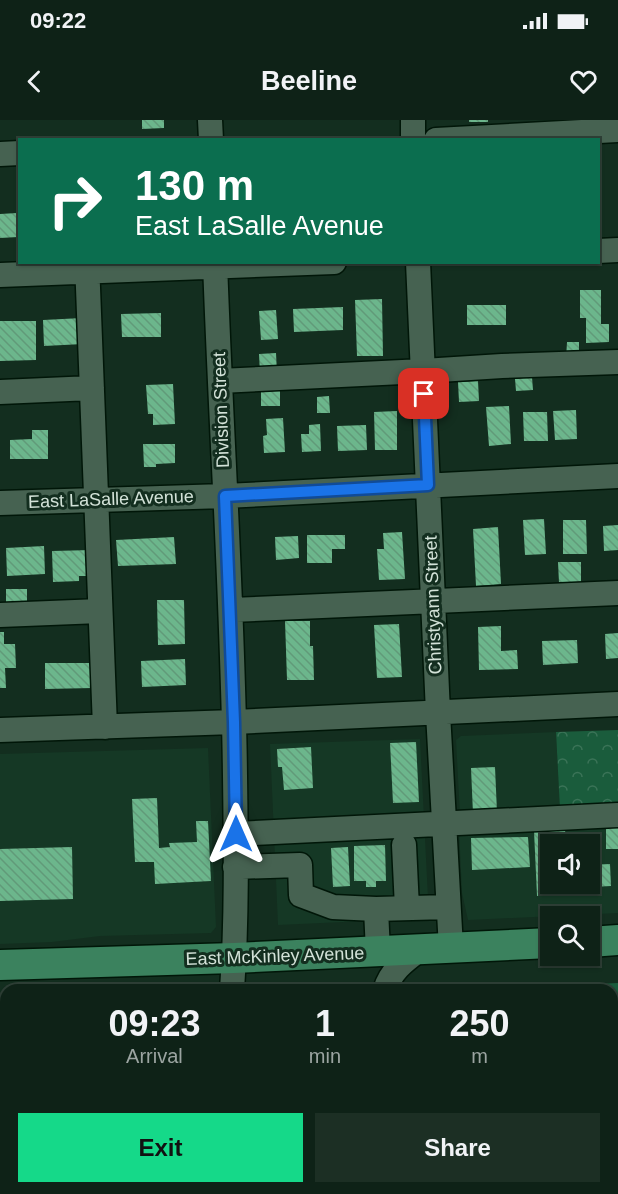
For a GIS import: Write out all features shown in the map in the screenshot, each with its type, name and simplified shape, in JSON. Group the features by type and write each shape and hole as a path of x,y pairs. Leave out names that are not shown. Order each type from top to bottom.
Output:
{"main road":[{"path":"600,941 618,940"},
{"name":"East McKinley Avenue","path":"0,964 234,958 540,944"}],"street":[{"path":"210,120 211,138"},
{"path":"412,120 413,138"},
{"path":"472,138 618,130"},
{"path":"0,154 18,153"},
{"path":"600,251 618,250"},
{"path":"0,275 87,267 255,264"},
{"name":"Christyann Street","path":"418,264 451,948"},
{"name":"Division Street","path":"215,265 234,722 236,834 232,984"},
{"path":"87,267 105,727"},
{"path":"220,381 618,362"},
{"path":"0,392 92,388"},
{"name":"East LaSalle Avenue","path":"0,503 225,496 618,476"},
{"path":"231,610 618,593"},
{"path":"0,615 100,611"},
{"path":"0,730 234,722 618,704"},
{"path":"236,834 618,815"},
{"path":"404,845 407,908"},
{"path":"235,867 300,865 301,896 333,907 376,909 448,907"},
{"path":"376,909 378,952"},
{"path":"387,984 398,967 419,950"}],"shaded area":[{"path":"556,732 560,810 460,815 456,740 461,736"},
{"path":"420,739 429,918 278,925 270,744"},
{"path":"208,748 216,927 211,933 100,936 52,942 0,944 0,754"},
{"path":"618,821 618,913 600,914 600,906 540,906 540,917 468,920 462,893 459,828"}],"green space":[{"path":"618,730 618,807 560,810 556,732"}],"building":[{"path":"142,120 164,120 164,128 142,129"},
{"path":"469,120 488,120 488,122 469,122"},
{"path":"17,213 18,237 0,238 0,214"},
{"path":"580,290 601,290 601,324 609,324 609,342 586,343 586,318 580,318"},
{"path":"382,299 383,356 357,356 355,300"},
{"path":"467,305 506,305 506,325 467,325"},
{"path":"343,307 343,330 294,332 293,309"},
{"path":"276,310 278,339 261,340 259,311"},
{"path":"161,313 161,337 122,337 121,314"},
{"path":"82,318 83,344 44,346 43,320"},
{"path":"0,321 36,321 36,360 0,361"},
{"path":"567,342 579,342 579,359 566,359"},
{"path":"276,353 277,373 260,374 259,354"},
{"path":"532,377 533,390 516,391 515,379"},
{"path":"478,381 479,401 459,402 458,382"},
{"path":"173,384 175,424 153,425 153,414 148,414 146,385"},
{"path":"261,389 280,389 280,406 261,406"},
{"path":"329,396 330,413 317,413 317,397"},
{"path":"509,406 511,444 489,446 486,407"},
{"path":"576,410 577,439 555,440 553,411"},
{"path":"397,411 397,450 375,450 374,412"},
{"path":"523,412 547,412 548,441 524,441"},
{"path":"283,418 285,452 264,453 263,436 267,435 266,419"},
{"path":"320,424 321,451 302,452 301,434 309,434 309,425"},
{"path":"366,425 367,450 338,451 337,426"},
{"path":"32,430 48,430 48,459 10,459 10,440 32,439"},
{"path":"143,444 175,444 175,463 144,467"},
{"path":"544,519 546,554 525,555 523,520"},
{"path":"563,520 586,520 587,554 563,554"},
{"path":"618,525 618,550 604,551 603,526"},
{"path":"498,527 501,584 476,586 473,529"},
{"path":"402,532 405,579 379,580 377,549 384,549 383,533"},
{"path":"307,535 345,535 345,549 332,549 332,563 307,563"},
{"path":"298,536 299,558 276,560 275,537"},
{"path":"174,537 176,564 118,566 116,540"},
{"path":"44,546 45,574 7,576 6,548"},
{"path":"92,550 92,576 79,576 79,581 53,582 52,551"},
{"path":"558,562 581,562 581,582 559,583"},
{"path":"6,589 27,589 27,612 6,612"},
{"path":"157,600 184,600 185,644 158,645"},
{"path":"285,621 310,621 314,680 287,680"},
{"path":"399,624 402,677 377,678 374,625"},
{"path":"501,626 501,651 517,650 518,669 479,670 478,627"},
{"path":"0,632 4,632 4,644 15,644 16,668 5,668 6,688 0,688"},
{"path":"618,633 618,658 606,659 605,634"},
{"path":"577,640 578,663 543,665 542,641"},
{"path":"185,659 186,685 142,687 141,661"},
{"path":"45,663 93,663 93,688 45,689"},
{"path":"416,742 419,802 393,803 390,743"},
{"path":"311,747 313,788 284,790 282,767 278,767 277,749"},
{"path":"495,767 497,812 473,814 471,768"},
{"path":"157,798 159,848 170,847 169,843 197,842 196,821 208,821 211,881 155,884 154,862 135,862 132,799"},
{"path":"606,828 618,828 618,849 606,849"},
{"path":"565,829 565,834 540,834 540,894 568,894 537,896 534,831"},
{"path":"528,837 530,867 472,870 471,838"},
{"path":"385,845 386,881 376,881 376,887 366,887 366,881 354,881 354,846"},
{"path":"72,847 73,899 0,901 0,849"},
{"path":"348,847 350,886 333,887 331,848"},
{"path":"600,864 610,864 611,886 600,887"}],"route":[{"path":"236,834 231,610 225,496 428,485 424,394"}]}
